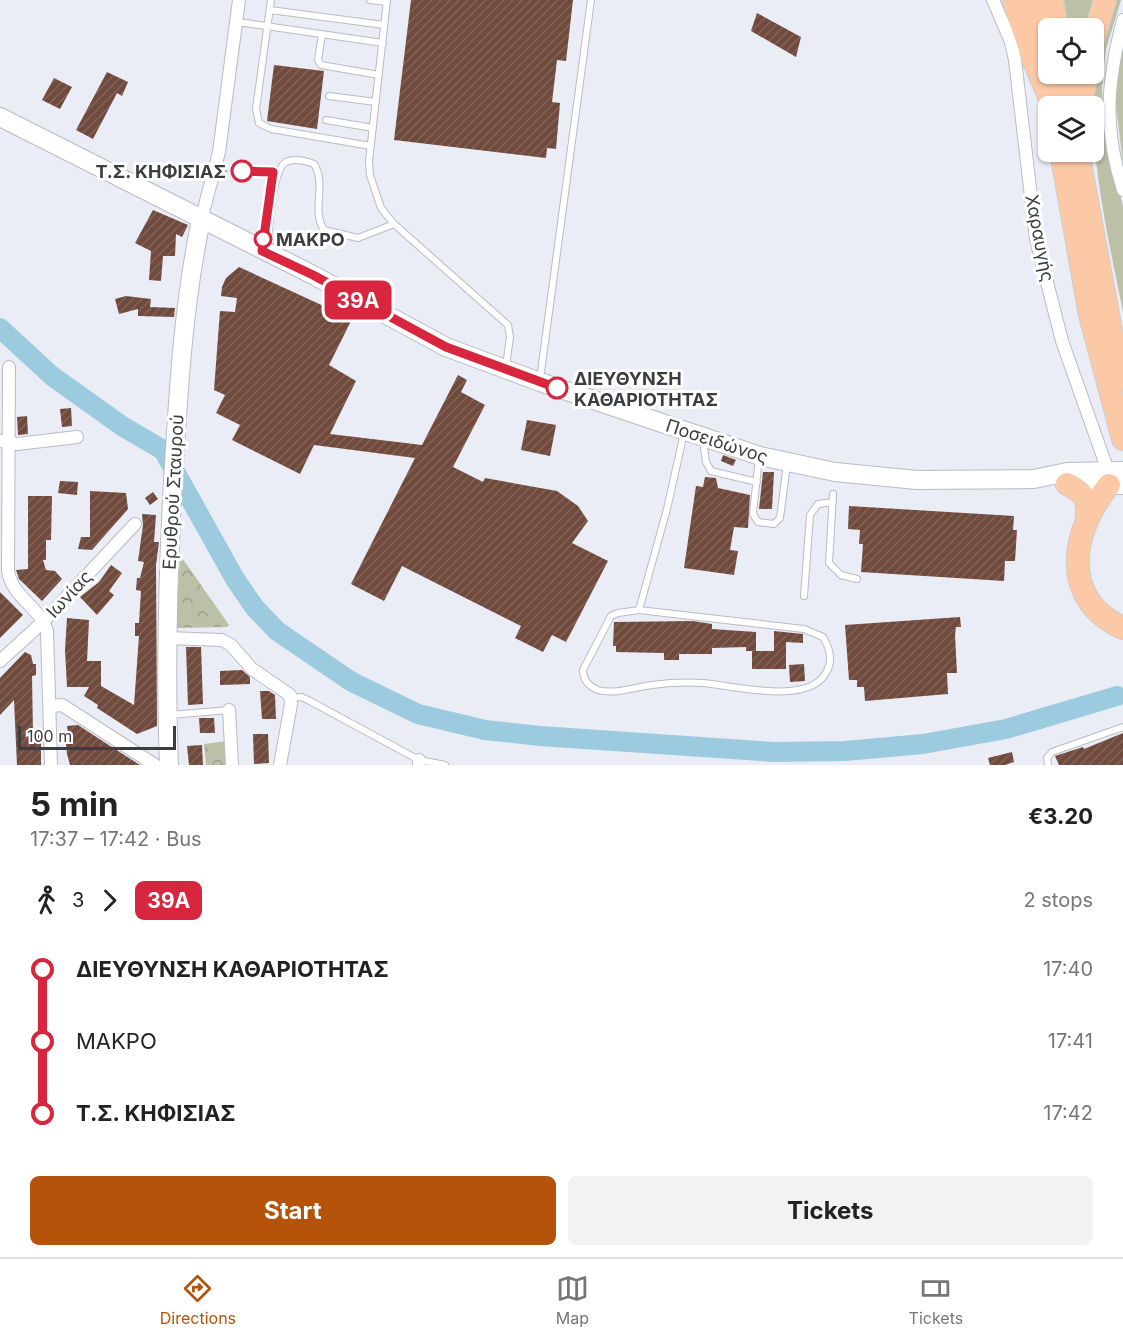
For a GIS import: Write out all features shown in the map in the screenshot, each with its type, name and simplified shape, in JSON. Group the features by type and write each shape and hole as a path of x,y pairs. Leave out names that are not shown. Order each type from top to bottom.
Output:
{"highway":[{"path":"1014,0 1034,62 1049,96"},
{"path":"1034,0 1051,96"},
{"path":"1052,0 1055,18"},
{"path":"1100,18 1105,0"},
{"path":"1063,162 1090,315 1123,439"},
{"path":"1080,162 1110,326 1123,379"},
{"path":"1086,522 1116,483"},
{"path":"1116,483 1092,542 1090,569 1093,581 1109,606 1123,614"},
{"path":"1066,484 1077,489 1086,499 1086,522 1077,551 1079,577 1089,601 1096,610 1123,627"}],"street":[{"path":"201,220 219,152 238,22 239,0"},
{"name":"Χαραυγής","path":"993,0 1011,42 1015,60 1036,239 1062,341 1116,483"},
{"path":"1123,20 1108,89 1110,127 1123,190"},
{"name":"Ποσειδώνος","path":"0,117 446,347 540,382 760,456 851,474 916,480 1034,479 1066,484 1116,483"},
{"name":"Ερυθρού Σταυρού","path":"169,765 167,638 172,498 189,279 201,220"},
{"path":"9,366 5,442 4,571 14,588 44,621 48,637 51,765"},
{"path":"5,442 17,444 78,437"},
{"name":"Ποσειδώνος","path":"1034,479 1067,472 1116,483"},
{"name":"Ιωνίας","path":"0,661 44,621 135,524"},
{"path":"167,638 222,640 252,669 291,698 280,765"},
{"path":"50,705 62,705 155,765"},
{"path":"229,710 232,765"}],"lane":[{"path":"271,0 256,109 259,123 271,129 371,146"},
{"path":"370,0 387,1 369,161 374,190 381,208 394,224 508,325 510,337 506,369"},
{"path":"540,382 591,0"},
{"path":"270,10 384,25"},
{"path":"238,22 382,43"},
{"path":"322,34 318,60 321,65 379,75"},
{"path":"329,96 376,102"},
{"path":"326,120 373,128"},
{"path":"266,253 277,173 286,162 304,161 314,164 319,172 319,217 324,230 358,238 394,224"},
{"path":"639,610 667,509 685,430"},
{"path":"702,436 706,462 711,471 757,482"},
{"path":"760,456 754,519 774,524 780,518 787,463"},
{"path":"833,494 829,563 841,575 857,579"},
{"path":"804,596 810,514 818,504 833,502"},
{"path":"639,610 804,629 823,637 829,652 830,664 823,678 806,689 744,689 702,683 653,685 607,692 592,687 583,677 583,670 606,625 618,613 639,610"},
{"path":"291,698 301,697 308,700 419,762 445,765"},
{"path":"167,715 229,710"},
{"path":"1048,765 1047,758 1052,752 1123,727"}],"path":[{"path":"220,177 222,171 273,172"}],"green space":[{"path":"1062,0 1097,0 1091,18 1065,18"},
{"path":"1112,0 1121,0 1106,49 1104,68 1104,24"},
{"path":"1123,33 1123,164 1115,97"},
{"path":"1093,84 1102,84 1102,96 1092,96"},
{"path":"1104,125 1123,207 1123,312 1103,211 1096,162 1104,162"},
{"path":"180,555 229,625 227,627 176,628"},
{"path":"228,741 230,765 206,765 204,744"}],"building":[{"path":"411,0 573,0 566,61 557,60 552,102 560,103 556,149 547,148 546,158 394,140"},
{"path":"757,13 801,37 796,57 751,31"},
{"path":"274,65 324,71 317,129 267,121"},
{"path":"107,72 128,82 122,96 117,93 93,139 76,130"},
{"path":"54,78 72,87 60,109 42,100"},
{"path":"153,210 188,225 182,237 176,234 175,256 163,256 161,281 149,280 151,251 135,243"},
{"path":"239,267 352,319 329,365 356,381 330,434 422,445 458,375 467,380 461,392 485,405 453,467 483,482 485,478 557,491 578,506 588,521 572,543 608,561 566,642 552,635 543,652 515,638 521,626 402,566 384,601 351,584 415,458 314,445 300,474 232,440 240,425 216,413 225,395 214,390 220,311 235,312 237,298 221,296 222,287 226,278"},
{"path":"126,296 151,299 150,307 175,308 174,317 138,316 138,309 119,314 115,299"},
{"path":"71,408 72,426 62,427 60,409"},
{"path":"27,416 28,434 18,435 17,417"},
{"path":"527,420 556,425 550,456 521,450"},
{"path":"723,455 736,460 733,466 721,461"},
{"path":"763,472 774,472 772,509 759,509"},
{"path":"705,477 716,478 718,488 750,495 748,528 734,527 730,550 738,551 734,575 684,568 696,486 703,487"},
{"path":"60,481 78,482 77,495 58,493"},
{"path":"90,491 126,493 128,509 92,550 78,549 81,537 90,537"},
{"path":"153,492 158,499 150,505 145,498"},
{"path":"28,496 52,496 51,540 46,540 46,560 43,560 46,570 55,571 62,579 42,601 19,579 16,570 28,569"},
{"path":"849,506 1014,516 1013,530 1017,530 1015,561 1005,561 1004,581 861,572 863,544 859,544 860,530 848,529"},
{"path":"142,514 156,515 154,542 159,542 156,565 157,726 137,734 97,708 98,705 84,696 89,687 67,687 65,650 67,618 89,620 87,661 101,661 101,686 134,705 139,636 135,636 135,623 139,623 141,591 136,590 137,578 140,578 144,562 138,561 143,525"},
{"path":"111,565 122,573 109,591 114,595 97,615 80,597 99,582"},
{"path":"0,592 23,615 0,638"},
{"path":"960,617 961,627 956,627 955,635 957,673 947,673 948,694 865,701 864,687 857,687 857,680 849,680 845,625"},
{"path":"693,621 712,624 712,629 756,632 756,651 746,651 746,647 712,648 712,654 679,654 679,660 664,660 664,653 616,652 616,646 613,646 614,622"},
{"path":"774,631 803,634 803,643 786,642 786,669 752,669 752,651 774,651"},
{"path":"186,647 201,647 203,704 188,705"},
{"path":"25,652 31,655 33,664 36,664 36,675 32,676 33,734 41,735 41,765 17,765 14,700 0,715 0,678"},
{"path":"804,664 805,681 790,682 789,665"},
{"path":"242,670 250,677 250,684 220,685 220,671"},
{"path":"260,691 269,691 275,695 276,719 262,719"},
{"path":"199,718 214,718 215,733 200,733"},
{"path":"78,725 140,765 70,765 66,744 70,744 67,726"},
{"path":"1123,733 1123,765 1059,765 1055,756 1083,747 1084,749"},
{"path":"253,734 268,734 269,763 254,764"},
{"path":"202,745 203,765 189,765 187,746"},
{"path":"1012,752 1014,762 1005,765 990,765 988,758"}],"waterway":[{"path":"0,328 52,376 122,426 163,450 235,579 255,608 277,631 352,682 418,714 485,730 540,736 774,752 845,751 923,744 1006,729 1117,696"}],"bus line":[{"name":"39Α","path":"242,171 273,172 262,251 313,275 446,347 557,388"}],"place":[{"name":"Τ.Σ. ΚΗΦΙΣΙΑΣ","path":"242,171"},
{"name":"ΜΑΚΡΟ","path":"263,239"},
{"name":"ΔΙΕΥΘΥΝΣΗ ΚΑΘΑΡΙΟΤΗΤΑΣ","path":"557,388"}]}
